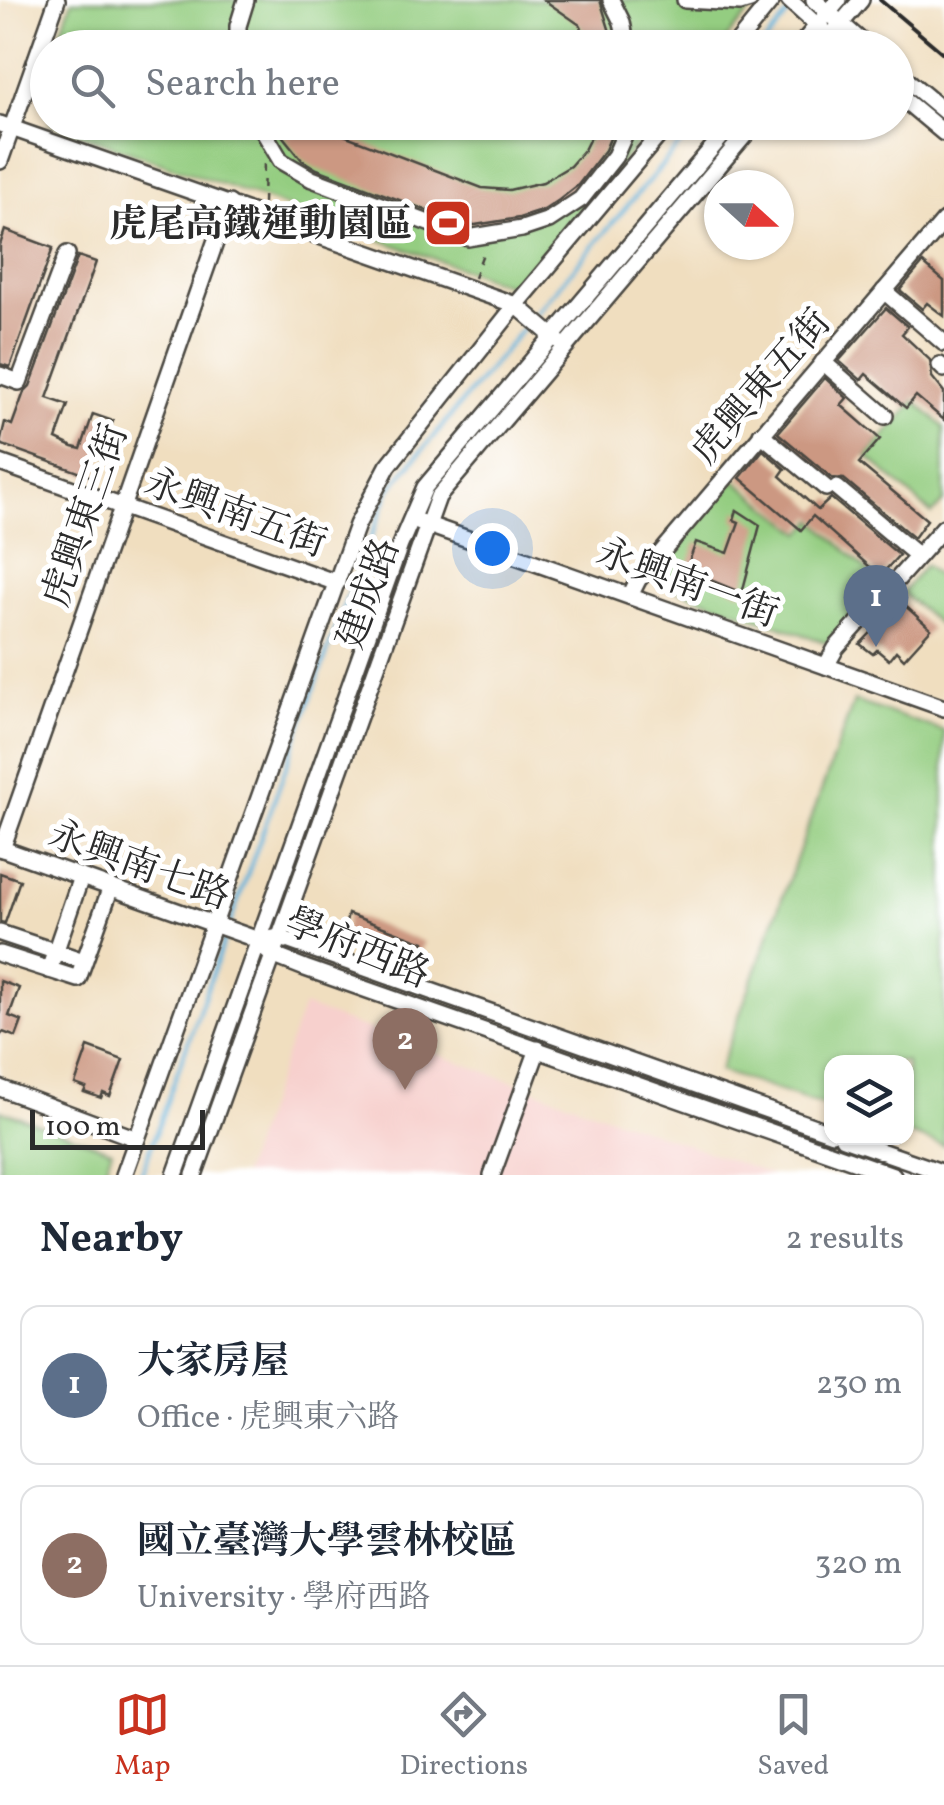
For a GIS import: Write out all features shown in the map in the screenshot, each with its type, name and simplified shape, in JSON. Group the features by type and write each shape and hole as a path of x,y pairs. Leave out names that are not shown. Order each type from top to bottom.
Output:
{"street":[{"path":"45,30 57,0"},
{"path":"238,30 246,0"},
{"path":"611,0 624,30"},
{"path":"685,0 740,4 750,0"},
{"path":"747,30 772,0"},
{"path":"789,0 827,22 861,0"},
{"path":"0,161 6,126 30,67"},
{"path":"914,86 944,112"},
{"path":"914,108 944,133"},
{"path":"6,126 30,134"},
{"path":"46,140 520,308 555,338"},
{"path":"268,140 281,162 312,179 468,238 489,237 549,220 581,199 615,156 622,140"},
{"name":"建成路","path":"124,1175 217,925 357,526 388,466 655,140"},
{"name":"建成路","path":"176,1175 254,939 418,521 555,338 719,140"},
{"name":"建成路","path":"555,338 739,140"},
{"name":"虎興東三街","path":"1,849 229,204"},
{"name":"虎興東五街","path":"630,596 638,580 944,221"},
{"path":"0,375 19,382 67,254"},
{"path":"884,291 944,342"},
{"path":"823,362 886,416"},
{"path":"761,434 918,556"},
{"name":"永興南五街","path":"0,464 337,583"},
{"name":"建成路","path":"194,1175 418,521"},
{"name":"永興南一街","path":"418,521 944,708"},
{"path":"826,666 836,648 942,532"},
{"name":"永興南七路","path":"1,849 254,939"},
{"path":"48,970 81,877"},
{"path":"0,954 78,979 111,888"},
{"path":"0,932 84,962"},
{"name":"學府西路","path":"254,939 278,937 824,1131"},
{"name":"學府西路","path":"254,939 272,955 893,1175"},
{"path":"492,1175 538,1049"},
{"path":"0,1088 137,1139"},
{"path":"863,1145 944,1173"}],"path":[{"path":"262,140 263,204"},
{"path":"474,278 489,237"}],"shaded area":[{"path":"303,1006 772,1175 242,1175"}],"green space":[{"path":"72,0 760,0 734,30 61,30"},
{"name":"虎尾高鐵運動園區","path":"96,140 640,140 518,282 508,285"},
{"path":"915,401 944,427 944,501 932,514 867,456"},
{"path":"735,480 802,533 814,520 881,583 827,643 663,585 658,570"},
{"path":"925,565 944,582 944,629 902,593"},
{"path":"854,701 944,731 944,1146 914,1135 914,1055 824,1055 824,1106 719,1071"},
{"path":"0,1110 112,1150 103,1175 0,1175"}],"building":[{"path":"544,0 600,0 609,30 583,30"},
{"path":"286,140 357,140 482,188 509,190 543,182 570,166 589,140 609,140 578,185 544,210 475,225 463,224 302,160"},
{"path":"5,230 53,248 10,367 0,364 0,245"},
{"path":"78,256 96,262 47,398 68,405 56,439 73,447 81,449 93,414 113,421 95,478 0,444 5,422 12,425 30,386"},
{"path":"923,263 944,281 944,316 927,303 922,309 900,290"},
{"path":"886,308 908,327 902,334 930,360 932,377 944,392 944,420 916,396 906,408 866,374 861,380 839,361"},
{"path":"825,378 847,398 841,405 880,439 859,463 927,520 914,538 844,479 832,478 778,433"},
{"path":"763,450 785,469 780,476 818,510 831,498 899,555 880,576 813,516 801,530 740,478"},
{"path":"737,510 760,525 742,593 686,570 696,542 728,553 739,522 734,520"},
{"path":"901,602 931,629 904,659 896,651 889,660 860,644"},
{"path":"0,873 20,880 5,923 0,922"},
{"path":"348,914 424,942 417,962 343,936"},
{"path":"0,981 19,988 9,1016 22,1021 16,1037 3,1032 0,1036"},
{"path":"88,1047 123,1060 110,1096 103,1093 101,1098 75,1084"}],"waterway":[{"path":"775,30 793,8"},
{"path":"536,313 684,140"},
{"path":"229,926 390,489 530,320"},
{"path":"141,1175 226,935"}],"railway":[{"path":"880,0 944,54"}],"place":[{"name":"虎尾高鐵運動園區","path":"448,223"},
{"name":"大家房屋","path":"876,647"},
{"name":"國立臺灣大學雲林校區","path":"405,1090"}]}
